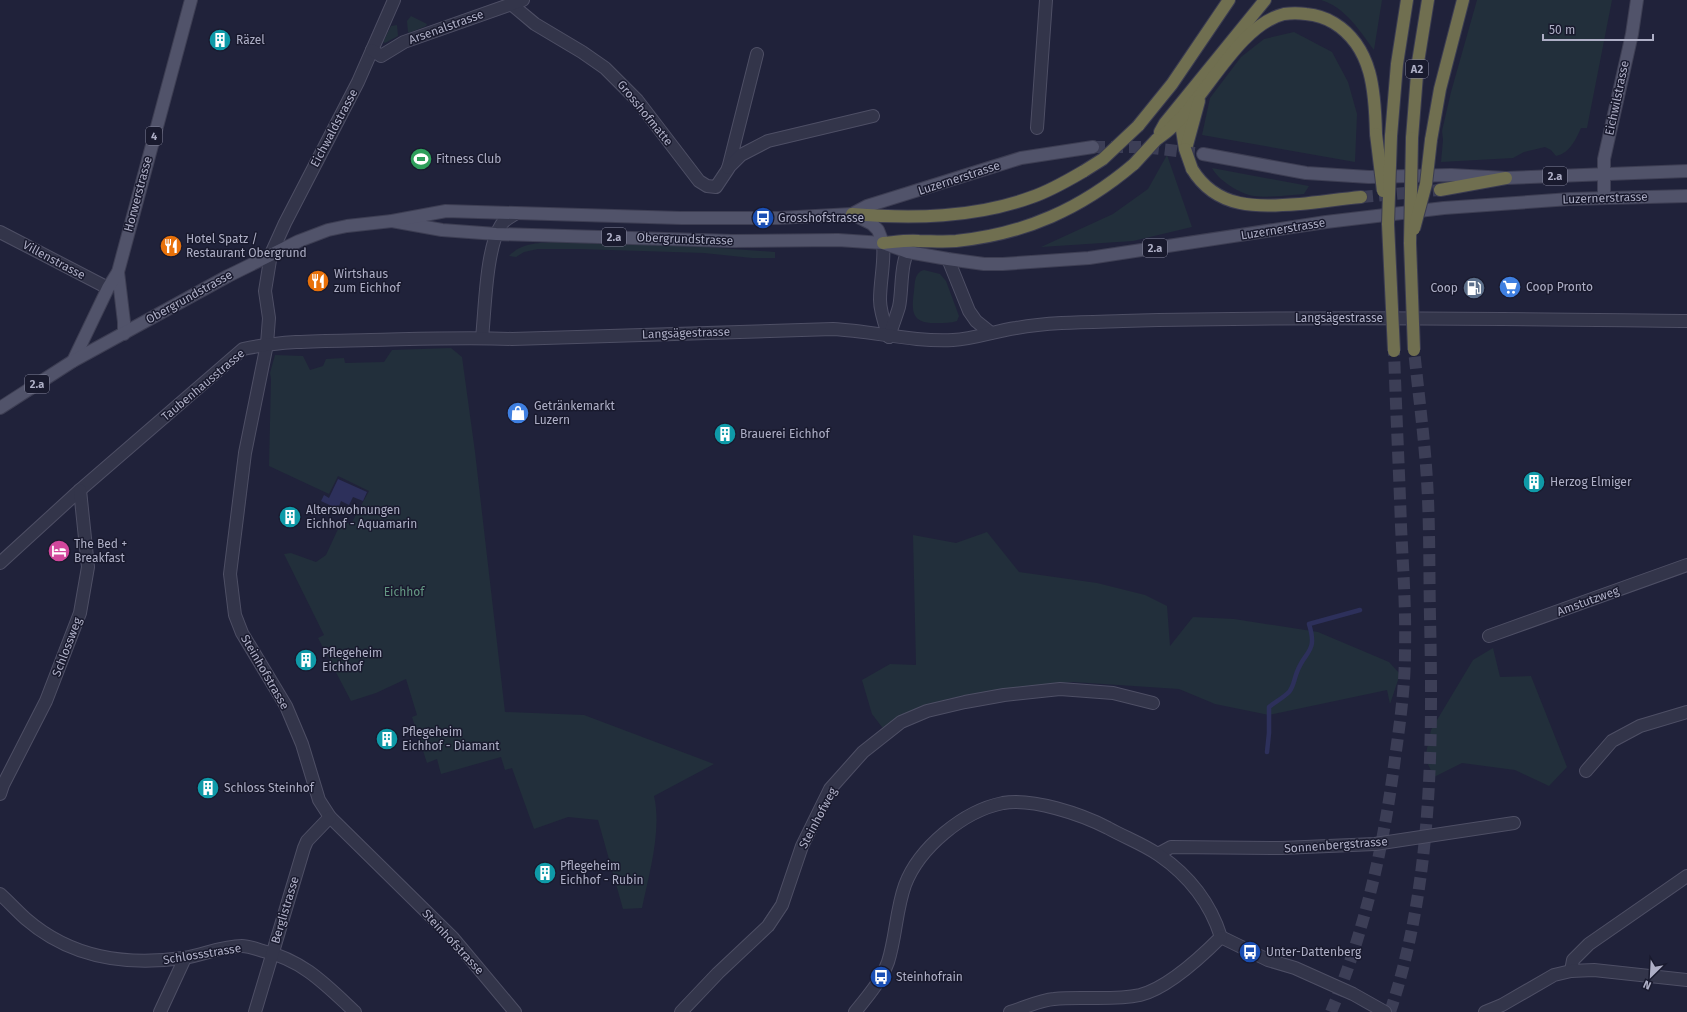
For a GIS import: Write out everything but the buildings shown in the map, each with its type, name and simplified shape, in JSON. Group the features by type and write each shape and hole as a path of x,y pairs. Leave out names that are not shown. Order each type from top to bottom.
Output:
{"highway":[{"path":"852,214 889,217 936,216 980,210 1032,197 1059,186 1084,172 1103,159 1138,126 1172,84 1229,0"},
{"path":"1265,0 1200,87 1177,129 1186,149 1192,170 1198,179 1212,192 1226,200 1244,205 1274,206 1361,197"},
{"name":"A2","path":"1394,351 1388,224 1391,136 1397,64 1407,0"},
{"name":"A2","path":"1414,350 1410,243 1412,138 1418,62 1428,0"},
{"path":"1410,243 1426,184 1431,140 1440,89 1463,0"},
{"path":"1177,129 1200,87 1243,41 1260,26 1284,14 1314,15 1331,21 1356,41 1369,69 1373,85 1376,134 1388,224"},
{"path":"883,243 954,241 999,234 1021,229 1070,209 1114,181 1134,164 1156,140 1177,129 1196,106 1200,87"},
{"path":"1440,190 1506,178"}],"main road":[{"name":"Horwerstrasse","path":"73,361 108,288 118,272 191,0"},
{"name":"Eichwilstrasse","path":"1604,197 1604,159 1632,34 1637,0"},
{"name":"Luzernerstrasse","path":"852,214 867,206 1021,158 1093,147"},
{"name":"Luzernerstrasse","path":"1204,154 1289,170 1336,176 1369,178 1451,175 1506,178 1687,171"},
{"name":"Luzernerstrasse","path":"883,243 908,252 948,259 984,264 1004,264 1089,258 1352,218 1490,204 1604,197 1687,196"},
{"name":"Obergrundstrasse","path":"0,408 73,361 228,276 298,241 328,230 347,226 392,221 446,211 681,218 779,218 852,214"},
{"path":"852,214 872,224 878,230 883,243"},
{"name":"Obergrundstrasse","path":"392,221 442,230 496,234 732,241 834,240 883,243"},
{"name":"Horwerstrasse","path":"118,272 124,334"}],"street":[{"name":"Eichwaldstrasse","path":"271,254 338,117 358,82 394,0"},
{"name":"Arsenalstrasse","path":"372,50 381,56 404,42 523,0"},
{"path":"1037,128 1046,0"},
{"name":"Grosshofmatte","path":"511,4 535,24 582,52 605,68 637,100 698,181 707,186 716,187 728,169 741,155 768,141 873,116"},
{"name":"Grosshofmatte","path":"728,169 756,54"},
{"path":"482,338 487,280 496,234 503,223 515,214"},
{"name":"Villenstrasse","path":"0,232 108,288"},
{"path":"889,337 899,307 902,278 908,252 910,248 918,241"},
{"path":"883,243 884,263 880,300 889,337"},
{"name":"Steinhofstrasse","path":"271,254 265,291 269,318 267,344 245,453 230,574 235,615 242,633 286,706 302,744 319,800 330,817 453,938 515,1012"},
{"path":"948,259 969,310 976,321 991,333"},
{"name":"Langsägestrasse","path":"482,338 512,339 833,330 857,331 916,340 954,340 1033,325 1123,321 1352,318 1687,321"},
{"name":"Taubenhausstrasse","path":"0,563 80,490 243,349 267,344 315,341 482,338"},
{"name":"Schlossweg","path":"0,794 46,701 80,613 88,567 80,490"},
{"name":"Amstutzweg","path":"1489,636 1687,565"},
{"name":"Steinhofweg","path":"681,1012 718,973 768,926 782,905 802,846 830,790 863,752 902,722 927,711 965,702 1004,695 1060,689 1113,693 1153,702"},
{"path":"1586,772 1612,742 1640,726 1687,712"},
{"path":"855,1012 872,992 883,972 889,956 905,885 921,855 951,827 981,811 1004,803 1032,804 1066,811 1103,826 1158,854 1189,879 1209,906 1216,920 1221,937 1262,957 1295,968 1353,994 1385,1012"},
{"name":"Berglistrasse","path":"256,1012 272,953 304,848 307,841 330,817"},
{"name":"Sonnenbergstrasse","path":"1158,854 1171,847 1282,848 1375,844 1514,823"},
{"path":"1571,971 1573,960 1589,944 1687,876"},
{"name":"Schlossstrasse","path":"0,894 26,919 53,938 82,952 113,958 154,962 185,958 225,948 243,946 272,953 312,973 355,1012"},
{"path":"1010,1012 1053,999 1140,995 1162,985 1200,958 1221,937"},
{"path":"160,1012 185,958"},
{"path":"1485,1012 1502,1005 1554,975 1571,971 1594,970 1687,980"}],"green space":[{"path":"1321,0 1382,0 1374,50 1345,14 1330,3"},
{"path":"1477,0 1612,0 1587,128 1581,128 1572,145 1565,152 1556,156 1551,150 1545,147 1524,152 1513,158 1441,162 1443,140 1442,131 1451,92"},
{"path":"411,16 427,24 426,26 409,33 407,21"},
{"path":"397,25 398,36 385,43 383,42 391,26"},
{"path":"1294,32 1332,52 1348,82 1357,114 1355,162 1202,135 1210,98 1241,57 1264,39"},
{"path":"1167,155 1192,227 1133,241 1041,247 1113,214 1148,189"},
{"path":"1212,168 1309,186 1304,194 1273,197 1248,195 1224,182"},
{"path":"558,242 706,247 775,252 775,258 752,258 704,253 579,249 538,249 524,252 516,257 509,256 514,251 532,244"},
{"path":"924,270 940,274 946,281 959,316 957,321 948,323 929,323 923,322 915,316 913,311 913,299 915,280 917,275"},
{"name":"Eichhof","path":"451,348 462,357 475,452 505,712 584,715 714,764 654,796 656,809 656,837 642,908 623,909 598,820 568,817 534,829 512,768 505,770 501,757 441,774 437,759 427,763 412,717 417,715 406,679 376,693 351,701 318,638 324,635 284,554 291,553 316,562 326,555 338,529 342,528 345,522 351,524 369,491 338,476 329,494 269,466 270,373 275,355 303,356 310,370 323,366 326,359 344,358 345,363 384,362 392,350"},
{"path":"987,532 1019,572 1097,583 1145,595 1167,606 1170,646 1193,617 1234,619 1318,632 1389,662 1400,674 1390,704 1387,690 1269,715 1215,704 1179,689 1073,682 1019,687 948,699 916,712 885,731 872,714 862,680 890,664 916,665 913,535 956,543"},
{"path":"1493,648 1500,677 1531,676 1567,767 1549,786 1515,770 1462,763 1434,777 1425,758 1431,730 1473,660"}],"water":[{"path":"338,479 367,492 363,501 353,497 349,505 341,501 338,509 321,501 324,495 329,498"}],"waterway":[{"path":"1267,752 1269,707 1287,694 1292,687 1300,665 1311,646 1312,641 1309,624 1360,610"}],"tunnel":[{"path":"1093,147 1143,147 1203,154"},
{"path":"1361,197 1440,190"},
{"path":"1390,1012 1404,964 1414,916 1422,866 1430,766 1431,666 1428,504 1425,451 1414,350"},
{"path":"1331,1012 1354,950 1372,887 1385,823 1402,705 1405,664 1405,620 1394,351"}],"place":[{"name":"Räzel","path":"220,40"},
{"name":"Fitness Club","path":"421,159"},
{"name":"Grosshofstrasse","path":"763,218"},
{"name":"Hotel Spatz / Restaurant Obergrund","path":"171,246"},
{"name":"Wirtshaus zum Eichhof","path":"318,281"},
{"name":"Coop Pronto","path":"1510,287"},
{"name":"Coop","path":"1474,288"},
{"name":"Getränkemarkt Luzern","path":"518,413"},
{"name":"Brauerei Eichhof","path":"725,434"},
{"name":"Herzog Elmiger","path":"1534,482"},
{"name":"Alterswohnungen Eichhof - Aquamarin","path":"290,517"},
{"name":"The Bed + Breakfast","path":"59,551"},
{"name":"Pflegeheim Eichhof","path":"306,660"},
{"name":"Pflegeheim Eichhof - Diamant","path":"387,739"},
{"name":"Schloss Steinhof","path":"208,788"},
{"name":"Pflegeheim Eichhof - Rubin","path":"545,873"},
{"name":"Unter-Dattenberg","path":"1250,952"},
{"name":"Steinhofrain","path":"881,977"}]}
